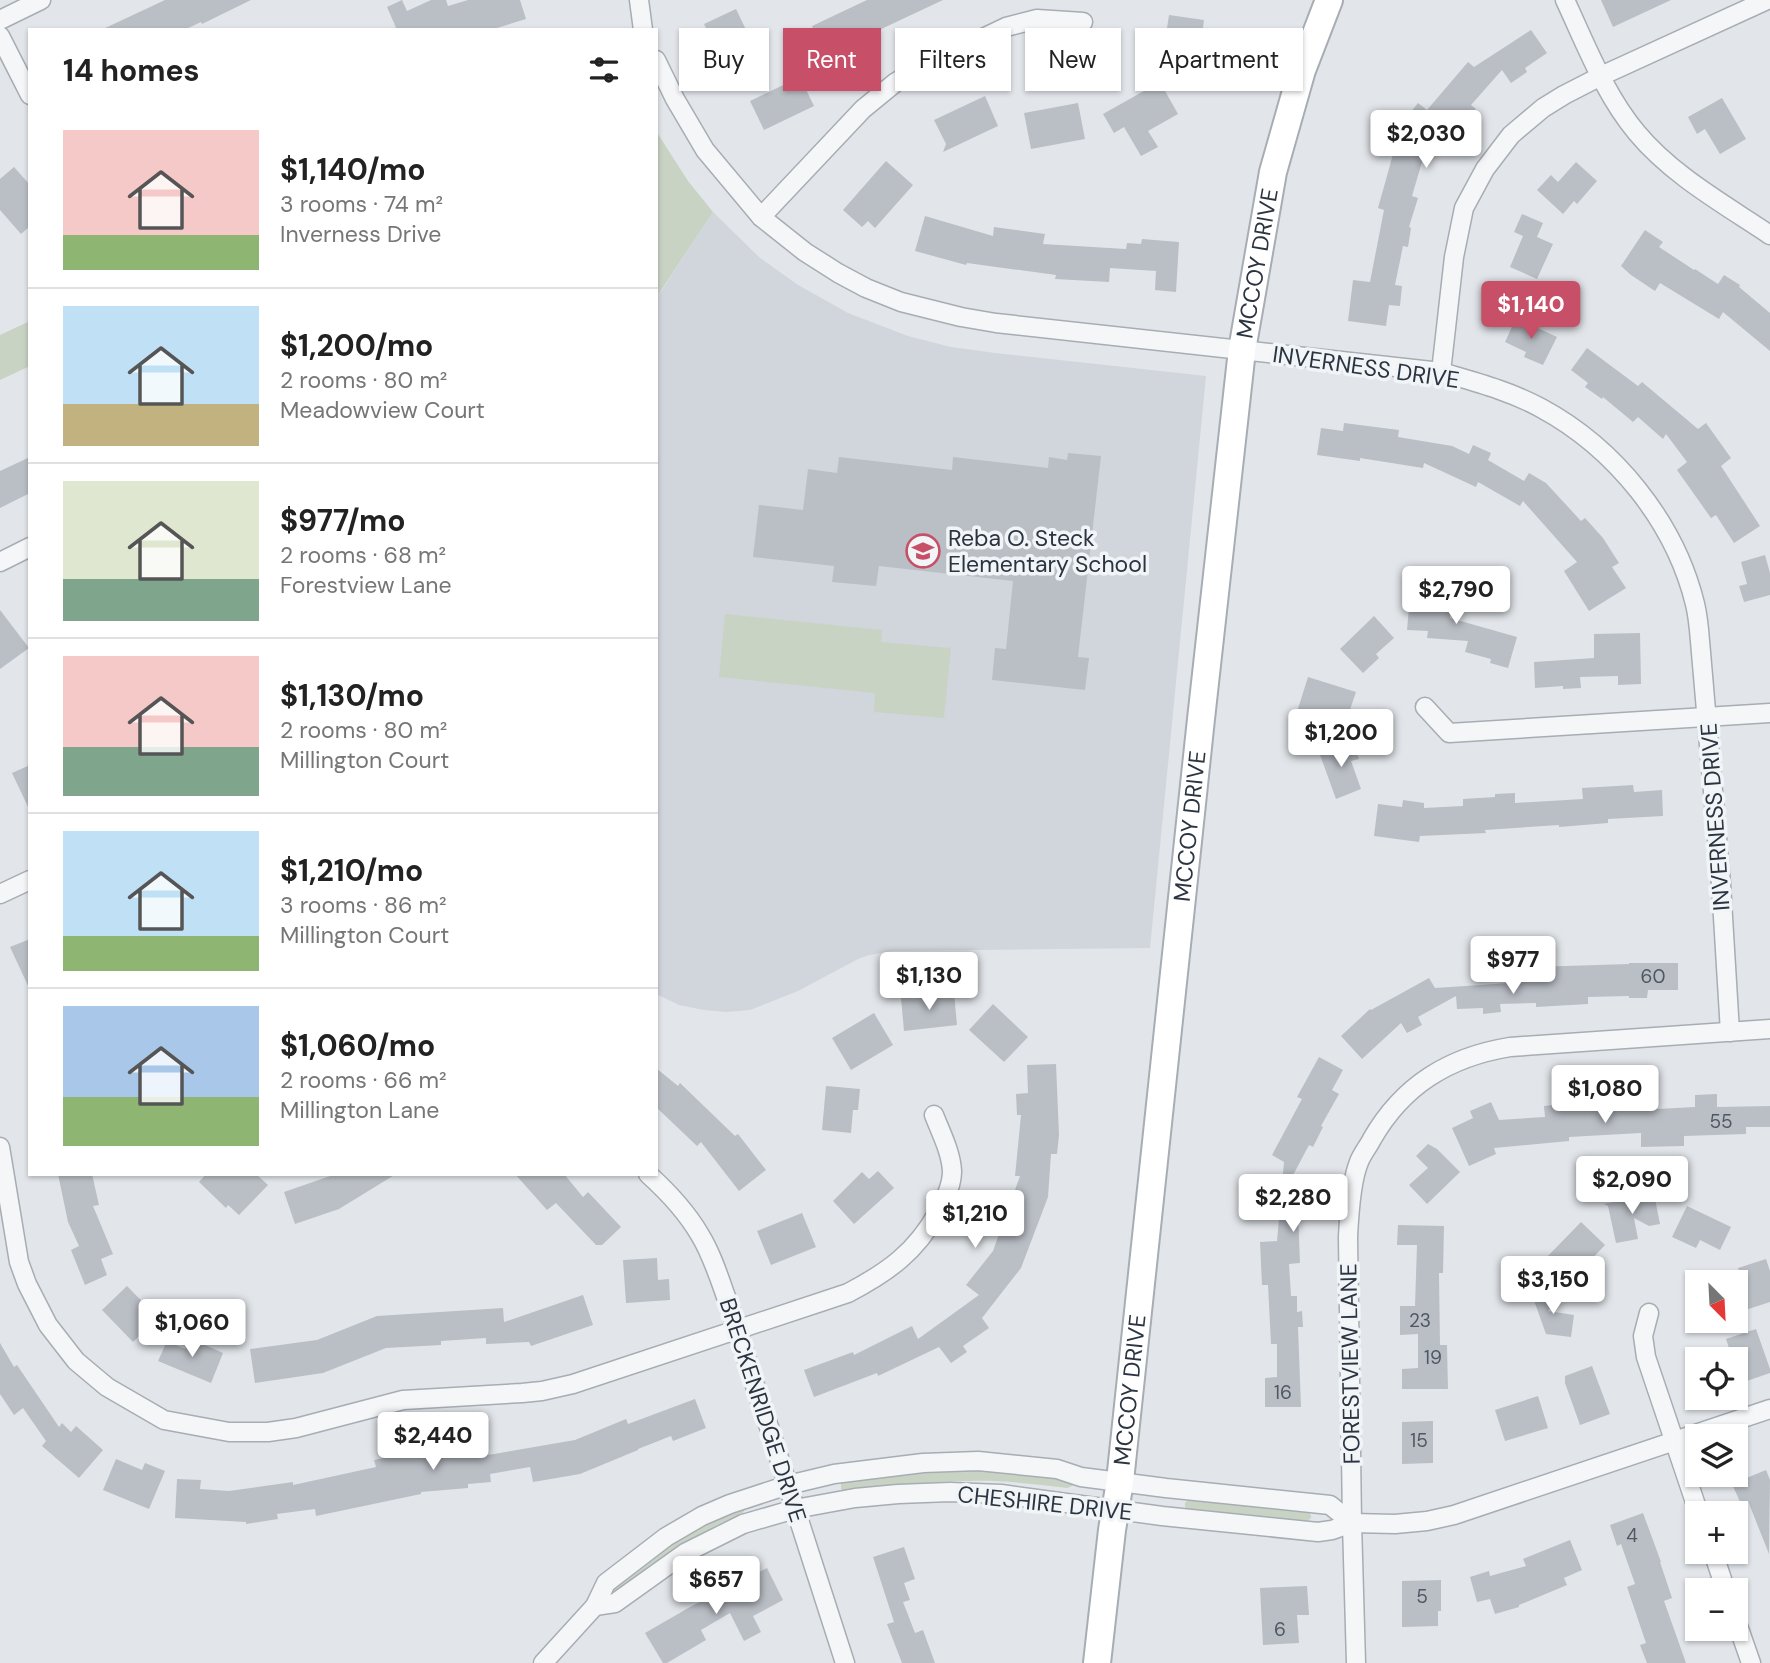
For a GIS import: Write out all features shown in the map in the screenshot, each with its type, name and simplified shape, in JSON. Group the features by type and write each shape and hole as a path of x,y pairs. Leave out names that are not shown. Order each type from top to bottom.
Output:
{"street":[{"path":"0,20 41,0"},
{"path":"639,0 643,28"},
{"name":"MCCOY DRIVE","path":"1097,1663 1120,1481 1242,350 1273,172 1302,70 1329,0"},
{"path":"1565,0 1601,76 1637,133 1680,174 1770,235"},
{"path":"1441,372 1454,257 1464,208 1485,169 1511,135 1528,119 1564,95 1767,0"},
{"path":"761,217 863,109 896,82 1006,27 1037,19 1083,22"},
{"path":"0,36 28,91"},
{"name":"INVERNESS DRIVE","path":"658,64 705,150 761,217 805,252 866,288 901,302 996,323 1441,372 1496,389 1540,408 1595,445 1639,491 1669,538 1695,604 1721,884 1730,1032"},
{"path":"0,562 28,548"},
{"path":"1425,707 1449,733 1770,713"},
{"path":"0,894 28,881"},
{"name":"FORESTVIEW LANE","path":"1356,1663 1348,1237 1358,1164 1380,1126 1399,1102 1424,1080 1452,1063 1488,1051 1510,1047 1770,1029"},
{"path":"0,1147 19,1262 48,1325 76,1361 121,1397 164,1420 220,1431 268,1432 296,1428 403,1400 542,1391 573,1384 848,1293 876,1279 903,1258 927,1232 946,1198 952,1173 948,1151 934,1115"},
{"name":"BRECKENRIDGE DRIVE","path":"650,1176 680,1206 701,1236 713,1260 738,1329 845,1663"},
{"path":"1649,1314 1643,1336 1646,1357 1695,1501"},
{"name":"CHESHIRE DRIVE","path":"594,1606 615,1603 685,1553 713,1538 743,1524 795,1508 855,1498 950,1492 1001,1494 1116,1510 1318,1532 1352,1523 1395,1524 1427,1521 1454,1515 1770,1409"},
{"name":"CHESHIRE DRIVE","path":"543,1663 594,1606 606,1583 666,1537 730,1504 788,1485 834,1474 923,1463 978,1461 1058,1469 1082,1477 1166,1488 1330,1505 1352,1523"},
{"path":"1743,1641 1751,1663"}],"shaded area":[{"name":"Reba O. Steck Elementary School","path":"713,212 759,257 798,285 848,313 908,336 951,347 995,353 1206,376 1150,948 892,951 858,959 798,991 750,1010 704,1010 679,1005 658,995 658,296"}],"green space":[{"path":"658,134 688,181 713,212 658,295"},
{"path":"28,322 28,367 0,380 0,335"},
{"path":"725,614 882,630 881,642 951,648 944,718 874,712 875,693 719,677"},
{"path":"977,1468 1068,1477 1074,1483 1067,1488 954,1481 846,1492 841,1489 841,1484 846,1481"},
{"path":"1188,1500 1308,1512 1311,1518 1305,1523 1188,1510 1185,1503"},
{"path":"746,1507 743,1513 663,1557 614,1594 613,1589 638,1566 710,1518"}],"building":[{"path":"165,0 251,0 188,28 105,28"},
{"path":"402,0 407,11 431,0 446,0 448,6 468,0 520,0 526,19 497,28 396,28 387,7"},
{"path":"867,0 943,0 881,29 812,26"},
{"path":"1601,0 1671,0 1613,27"},
{"path":"736,9 745,28 706,28 704,24"},
{"path":"1169,15 1204,20 1203,28 1167,28"},
{"path":"1531,30 1547,53 1525,68 1527,72 1511,83 1502,70 1471,105 1476,109 1446,148 1438,142 1422,162 1412,196 1418,198 1409,227 1408,247 1403,246 1395,285 1402,286 1400,306 1389,305 1386,326 1348,321 1353,280 1370,282 1384,210 1378,208 1397,140 1392,136 1418,103 1427,110 1468,62 1474,67"},
{"path":"783,85 783,91 807,91 814,106 764,130 750,101"},
{"path":"1144,91 1165,91 1178,114 1148,131 1158,147 1141,156 1124,127 1114,133 1103,114"},
{"path":"985,96 998,126 943,152 946,144 934,120"},
{"path":"1722,98 1746,139 1720,154 1705,129 1697,134 1688,117"},
{"path":"1078,103 1085,139 1031,149 1024,113"},
{"path":"886,161 913,185 875,228 868,221 862,227 843,210"},
{"path":"1576,162 1597,181 1577,204 1574,201 1563,214 1537,190 1551,175 1558,182"},
{"path":"14,167 28,183 28,228 21,234 0,210 0,179"},
{"path":"1522,214 1543,223 1537,237 1553,244 1537,279 1510,267 1523,236 1514,232"},
{"path":"925,216 993,236 994,227 1045,234 1043,244 1126,249 1127,243 1141,244 1142,239 1179,242 1176,292 1155,290 1156,271 1110,268 1109,282 1055,279 1056,275 966,265 915,251"},
{"path":"1645,230 1663,242 1659,247 1718,284 1724,275 1740,285 1739,287 1770,313 1770,351 1723,312 1719,319 1660,283 1655,291 1621,266"},
{"path":"1516,318 1557,337 1543,365 1524,357 1526,352 1505,342"},
{"path":"1587,348 1638,386 1642,382 1698,429 1706,423 1731,458 1721,466 1760,526 1734,543 1716,515 1711,518 1677,470 1687,462 1666,434 1663,439 1638,417 1633,422 1603,397 1602,399 1585,387 1588,383 1571,370"},
{"path":"1344,423 1399,430 1398,437 1452,446 1469,454 1473,445 1491,453 1488,460 1524,481 1529,473 1546,483 1581,521 1585,518 1603,538 1619,563 1612,567 1626,588 1589,611 1564,571 1577,562 1523,501 1520,506 1478,482 1476,487 1424,463 1423,468 1360,458 1360,461 1317,455 1321,428 1343,431"},
{"path":"1068,453 1101,456 1078,657 1089,658 1085,690 992,680 995,648 1006,649 1013,581 879,566 876,586 832,582 834,566 753,557 759,505 803,510 808,469 837,473 839,457 952,470 953,457 1048,468 1049,457 1067,460"},
{"path":"28,458 28,494 0,508 0,471"},
{"path":"1765,555 1770,573 1770,595 1744,602 1739,586 1747,584 1741,562"},
{"path":"1411,585 1453,589 1450,618 1517,637 1508,668 1490,663 1491,659 1465,652 1468,641 1427,638 1428,631 1407,630"},
{"path":"0,610 28,649 0,669"},
{"path":"1374,616 1394,638 1376,654 1379,658 1363,673 1340,649"},
{"path":"1640,633 1641,684 1618,685 1618,676 1580,677 1581,688 1535,688 1534,662 1594,658 1594,634"},
{"path":"1308,677 1356,692 1343,730 1296,715"},
{"path":"1352,740 1359,759 1351,761 1361,789 1336,799 1319,752"},
{"path":"28,766 28,807 12,773"},
{"path":"1633,785 1634,792 1662,790 1663,816 1608,819 1608,823 1420,836 1419,842 1374,836 1378,804 1402,807 1403,800 1424,803 1424,808 1463,806 1463,799 1515,793 1515,803 1583,799 1582,788"},
{"path":"28,940 28,986 10,947"},
{"path":"1678,963 1678,990 1648,990 1647,998 1588,997 1588,1004 1536,1007 1536,1003 1500,1004 1501,1012 1483,1014 1483,1008 1457,1009 1456,996 1418,1017 1422,1025 1407,1033 1401,1023 1362,1059 1341,1036 1370,1009 1429,978 1435,988 1510,983 1510,977 1534,976 1534,967"},
{"path":"954,993 957,1025 904,1031 901,998"},
{"path":"993,1004 1028,1037 1004,1062 969,1030"},
{"path":"874,1013 893,1045 851,1070 832,1038"},
{"path":"1319,1057 1343,1070 1332,1090 1339,1094 1313,1147 1309,1145 1291,1179 1303,1180 1301,1197 1305,1197 1303,1212 1298,1212 1300,1263 1289,1264 1291,1296 1297,1296 1297,1312 1302,1311 1303,1327 1298,1327 1301,1407 1265,1407 1265,1378 1277,1377 1277,1344 1271,1344 1268,1285 1262,1285 1260,1242 1277,1241 1284,1162 1272,1155 1302,1099 1297,1097"},
{"path":"1056,1064 1059,1135 1057,1154 1051,1154 1048,1197 1021,1268 982,1318 989,1328 963,1346 967,1352 951,1363 939,1347 878,1376 877,1373 814,1397 804,1370 853,1352 854,1355 912,1326 918,1339 979,1295 966,1285 993,1251 1020,1176 1015,1176 1021,1115 1017,1115 1016,1094 1028,1093 1027,1065"},
{"path":"658,1070 678,1086 680,1083 735,1136 738,1134 766,1170 739,1191 701,1142 697,1146 658,1109"},
{"path":"826,1086 860,1089 858,1110 853,1110 851,1133 822,1130"},
{"path":"1717,1094 1717,1107 1770,1106 1770,1127 1746,1127 1746,1134 1684,1136 1684,1146 1641,1147 1641,1133 1569,1137 1569,1141 1494,1148 1496,1154 1469,1166 1452,1128 1473,1118 1470,1111 1491,1102 1499,1120 1545,1117 1544,1106 1572,1103 1597,1102 1598,1112 1640,1110 1640,1100 1657,1099 1657,1109 1695,1107 1695,1095"},
{"path":"1428,1144 1437,1149 1460,1172 1427,1204 1409,1185 1428,1168 1416,1156"},
{"path":"878,1171 894,1188 854,1224 833,1201 862,1172 869,1179"},
{"path":"58,1176 92,1176 99,1205 93,1206 113,1254 101,1259 107,1275 85,1285 71,1250 79,1246 68,1222"},
{"path":"204,1176 258,1176 268,1185 239,1215 228,1205 226,1208 199,1182"},
{"path":"330,1176 393,1176 339,1209 295,1224 284,1192"},
{"path":"517,1176 566,1176 583,1197 588,1192 621,1227 602,1245 596,1245 556,1203 547,1210"},
{"path":"1654,1194 1660,1224 1649,1226 1634,1218 1638,1239 1616,1243 1608,1206 1604,1204"},
{"path":"1687,1206 1731,1227 1720,1250 1700,1240 1696,1248 1672,1237"},
{"path":"802,1213 816,1247 771,1265 757,1231"},
{"path":"1581,1222 1605,1245 1584,1267 1588,1270 1574,1285 1546,1258"},
{"path":"1398,1225 1444,1226 1443,1273 1439,1273 1440,1345 1447,1345 1448,1389 1402,1389 1402,1369 1418,1368 1418,1334 1400,1335 1400,1306 1415,1306 1417,1245 1397,1245"},
{"path":"657,1258 658,1280 669,1279 670,1300 626,1303 623,1260"},
{"path":"1766,1259 1770,1271 1770,1302 1748,1309 1748,1270 1738,1268"},
{"path":"127,1286 158,1318 133,1342 102,1310"},
{"path":"1531,1292 1562,1297 1548,1311 1574,1315 1571,1337 1546,1334"},
{"path":"583,1295 593,1325 531,1346 529,1342 486,1344 486,1338 441,1341 441,1345 386,1348 323,1373 255,1383 250,1349 317,1340 377,1316 503,1308 504,1322"},
{"path":"1756,1329 1770,1373 1748,1381 1748,1347 1729,1347 1726,1339 1748,1334"},
{"path":"189,1338 223,1353 211,1383 158,1361 167,1341 185,1349"},
{"path":"0,1343 14,1367 17,1365 59,1427 62,1423 71,1432 76,1426 103,1450 79,1478 42,1446 46,1441 23,1408 14,1415 0,1394"},
{"path":"1592,1366 1610,1414 1580,1425 1565,1376"},
{"path":"1538,1396 1548,1428 1505,1441 1495,1410"},
{"path":"695,1399 706,1428 673,1441 671,1436 580,1474 533,1482 530,1467 490,1474 491,1482 468,1484 468,1488 421,1492 316,1516 315,1509 277,1514 278,1519 246,1524 175,1518 177,1479 201,1480 200,1489 229,1491 293,1482 293,1485 376,1467 374,1460 417,1451 461,1447 461,1454 488,1452 488,1455 575,1440 626,1419 628,1424"},
{"path":"1433,1421 1433,1463 1402,1464 1402,1422"},
{"path":"116,1459 142,1470 145,1463 165,1471 149,1509 103,1490"},
{"path":"1766,1470 1770,1480 1769,1554 1748,1501 1740,1501 1733,1487 1748,1487 1748,1477"},
{"path":"1643,1513 1672,1598 1664,1601 1686,1663 1647,1663 1640,1645 1646,1643 1627,1587 1635,1584 1621,1544 1617,1546 1610,1525"},
{"path":"1570,1540 1582,1570 1564,1578 1567,1585 1519,1607 1495,1614 1490,1599 1477,1602 1470,1577 1489,1571 1490,1576 1526,1566 1523,1559"},
{"path":"904,1547 915,1579 904,1583 910,1600 903,1602 915,1633 923,1630 935,1663 902,1663 887,1624 894,1622 873,1557"},
{"path":"767,1568 783,1600 753,1616 761,1632 744,1641 730,1613 701,1630 706,1640 663,1663 645,1633"},
{"path":"1441,1580 1438,1626 1402,1627 1402,1581"},
{"path":"1307,1586 1309,1615 1297,1615 1299,1643 1263,1645 1260,1588"}],"place":[{"name":"Reba O. Steck Elementary School","path":"923,551"}]}
